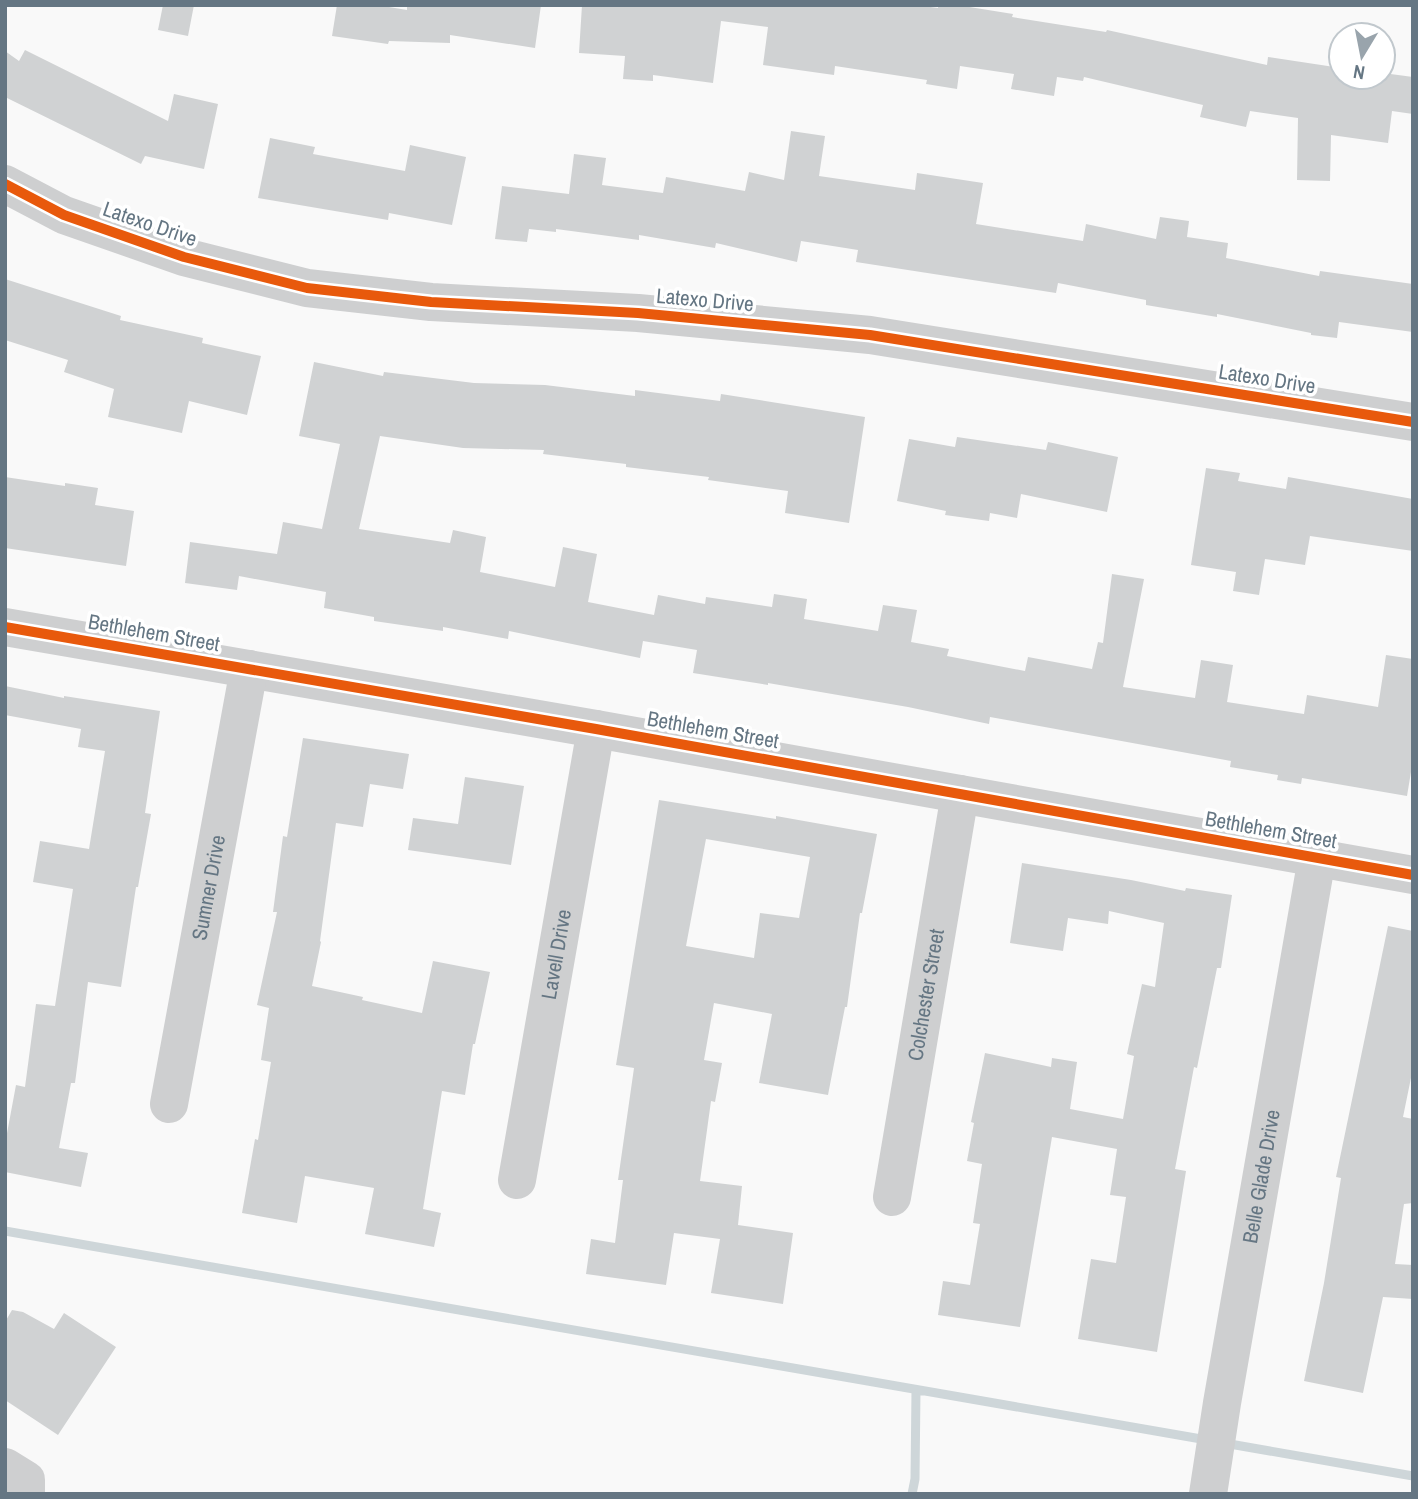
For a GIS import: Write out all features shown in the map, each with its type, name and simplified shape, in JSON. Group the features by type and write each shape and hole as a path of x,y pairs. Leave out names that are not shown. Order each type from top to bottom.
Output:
{"street":[{"name":"Latexo Drive","path":"5,184 64,215 184,257 307,288 431,302 638,313 870,335 1413,422"},
{"name":"Bethlehem Street","path":"5,627 1413,875"},
{"name":"Sumner Drive","path":"169,1104 249,669"},
{"name":"Lavell Drive","path":"517,1180 596,729"},
{"name":"Colchester Street","path":"892,1197 960,794"},
{"name":"Belle Glade Drive","path":"1208,1492 1317,858"},
{"path":"5,1467 26,1480 26,1494"}],"building":[{"path":"163,5 194,5 188,36 158,30"},
{"path":"337,5 377,5 407,10 407,5 541,5 535,48 450,35 450,43 389,41 388,44 332,36"},
{"path":"582,5 916,5 938,8 938,5 957,5 1013,14 1012,17 1106,32 1107,30 1267,65 1268,57 1327,66 1327,91 1397,91 1397,75 1413,77 1413,114 1392,111 1388,143 1331,135 1330,181 1297,180 1298,118 1250,111 1246,127 1200,117 1203,105 1084,77 1083,81 1057,77 1054,96 1011,89 1014,74 960,66 957,89 926,84 927,80 835,66 834,75 763,65 768,27 721,21 713,83 653,75 653,81 623,79 625,56 579,53"},
{"path":"25,50 168,121 174,94 218,104 204,169 145,156 141,164 5,97 5,51 19,61"},
{"path":"791,131 825,136 819,176 915,190 917,173 983,183 976,224 1083,241 1086,224 1156,239 1160,217 1189,221 1187,237 1228,243 1226,258 1319,276 1320,271 1413,284 1413,332 1339,322 1337,338 1311,335 1217,314 1217,317 1146,305 1146,300 1058,283 1056,293 856,262 858,250 801,241 797,262 716,243 715,248 639,235 639,240 556,229 556,232 529,229 527,242 495,239 502,186 569,194 574,154 606,158 602,185 663,193 666,177 745,191 749,172 784,180"},
{"path":"270,138 315,147 313,154 405,171 410,145 466,157 452,225 389,213 388,220 258,198"},
{"path":"5,279 121,316 120,320 203,338 202,343 261,356 247,415 189,401 182,433 108,417 114,389 64,372 68,360 5,340"},
{"path":"314,362 383,376 384,372 474,383 545,385 635,396 635,390 720,401 721,394 865,417 849,523 785,513 788,491 708,480 709,477 626,467 626,464 543,454 544,450 463,448 380,436 359,529 450,543 453,530 486,537 480,572 555,587 563,547 597,554 588,602 654,615 658,595 705,604 706,597 772,607 774,594 807,599 804,619 878,631 883,605 917,610 911,642 949,649 947,656 1025,671 1028,657 1092,669 1098,642 1103,643 1112,574 1144,579 1123,687 1195,698 1201,660 1233,665 1227,702 1304,714 1307,695 1378,707 1386,655 1413,659 1413,760 1407,796 1302,778 1301,784 1277,780 1278,775 1230,767 1231,761 990,717 989,724 908,707 693,673 697,650 643,641 640,658 509,631 508,639 443,627 443,631 374,621 374,617 324,608 326,592 239,576 237,590 185,583 190,542 277,554 283,522 322,529 340,444 299,436"},
{"path":"957,437 1046,450 1048,442 1118,457 1107,512 1021,494 1017,518 990,513 989,521 945,515 946,511 897,501 909,439 955,447"},
{"path":"1206,468 1240,473 1238,481 1286,489 1288,477 1413,499 1413,551 1310,536 1305,565 1265,559 1259,595 1233,591 1236,572 1191,565"},
{"path":"5,477 98,488 95,505 134,511 126,566 5,548"},
{"path":"5,686 64,698 160,711 145,813 151,814 136,887 121,987 88,982 75,1083 71,1083 59,1148 88,1153 81,1187 5,1172 5,1144 16,1085 25,1087 36,1004 55,1006 73,889 33,882 40,841 89,849 105,751 78,747 81,729 5,715"},
{"path":"303,738 409,754 403,789 370,784 363,827 336,823 321,942 312,986 422,1013 433,961 490,972 473,1044 465,1095 442,1091 423,1209 441,1213 434,1247 365,1234 374,1188 305,1176 297,1223 242,1213 271,1062 261,1060 269,1008 257,1005 277,912 273,912 283,836 287,837"},
{"path":"465,777 524,786 511,865 408,850 413,818 458,824"},
{"path":"659,800 776,819 776,816 877,834 860,913 847,1007 828,1095 759,1083 772,1014 714,1003 704,1060 722,1063 715,1102 711,1101 700,1181 742,1186 738,1225 793,1233 783,1304 711,1293 720,1239 674,1233 666,1285 586,1274 591,1239 615,1243 623,1180 618,1180 634,1068 616,1065","holes":["706,839 810,857 799,918 760,913 754,958 686,946"]},
{"path":"1022,863 1185,891 1186,888 1232,895 1221,968 1217,968 1197,1068 1194,1067 1175,1169 1186,1171 1157,1352 1078,1339 1091,1259 1116,1263 1126,1197 1110,1195 1117,1149 1052,1137 1020,1327 938,1315 943,1281 970,1285 980,1224 973,1223 982,1164 967,1161 974,1123 971,1122 985,1053 1051,1067 1052,1058 1077,1062 1070,1109 1123,1119 1134,1056 1127,1054 1142,984 1155,987 1164,923 1109,911 1108,924 1068,918 1063,951 1010,943"},
{"path":"1388,926 1413,931 1413,1068 1403,1117 1413,1119 1413,1203 1404,1204 1395,1264 1413,1265 1413,1299 1383,1297 1363,1393 1304,1381 1324,1283 1341,1178 1336,1177"},
{"path":"12,1310 23,1312 54,1329 64,1313 116,1347 58,1435 5,1400 5,1322"}],"waterway":[{"path":"5,1231 1207,1440"},
{"path":"912,1494 915,1479 916,1390 922,1391"},
{"path":"1224,1443 1413,1476"}],"cycle path":[{"path":"5,184 64,215 184,257 307,288 431,302 638,313 870,335 1413,422"},
{"path":"5,627 1413,875"}]}
